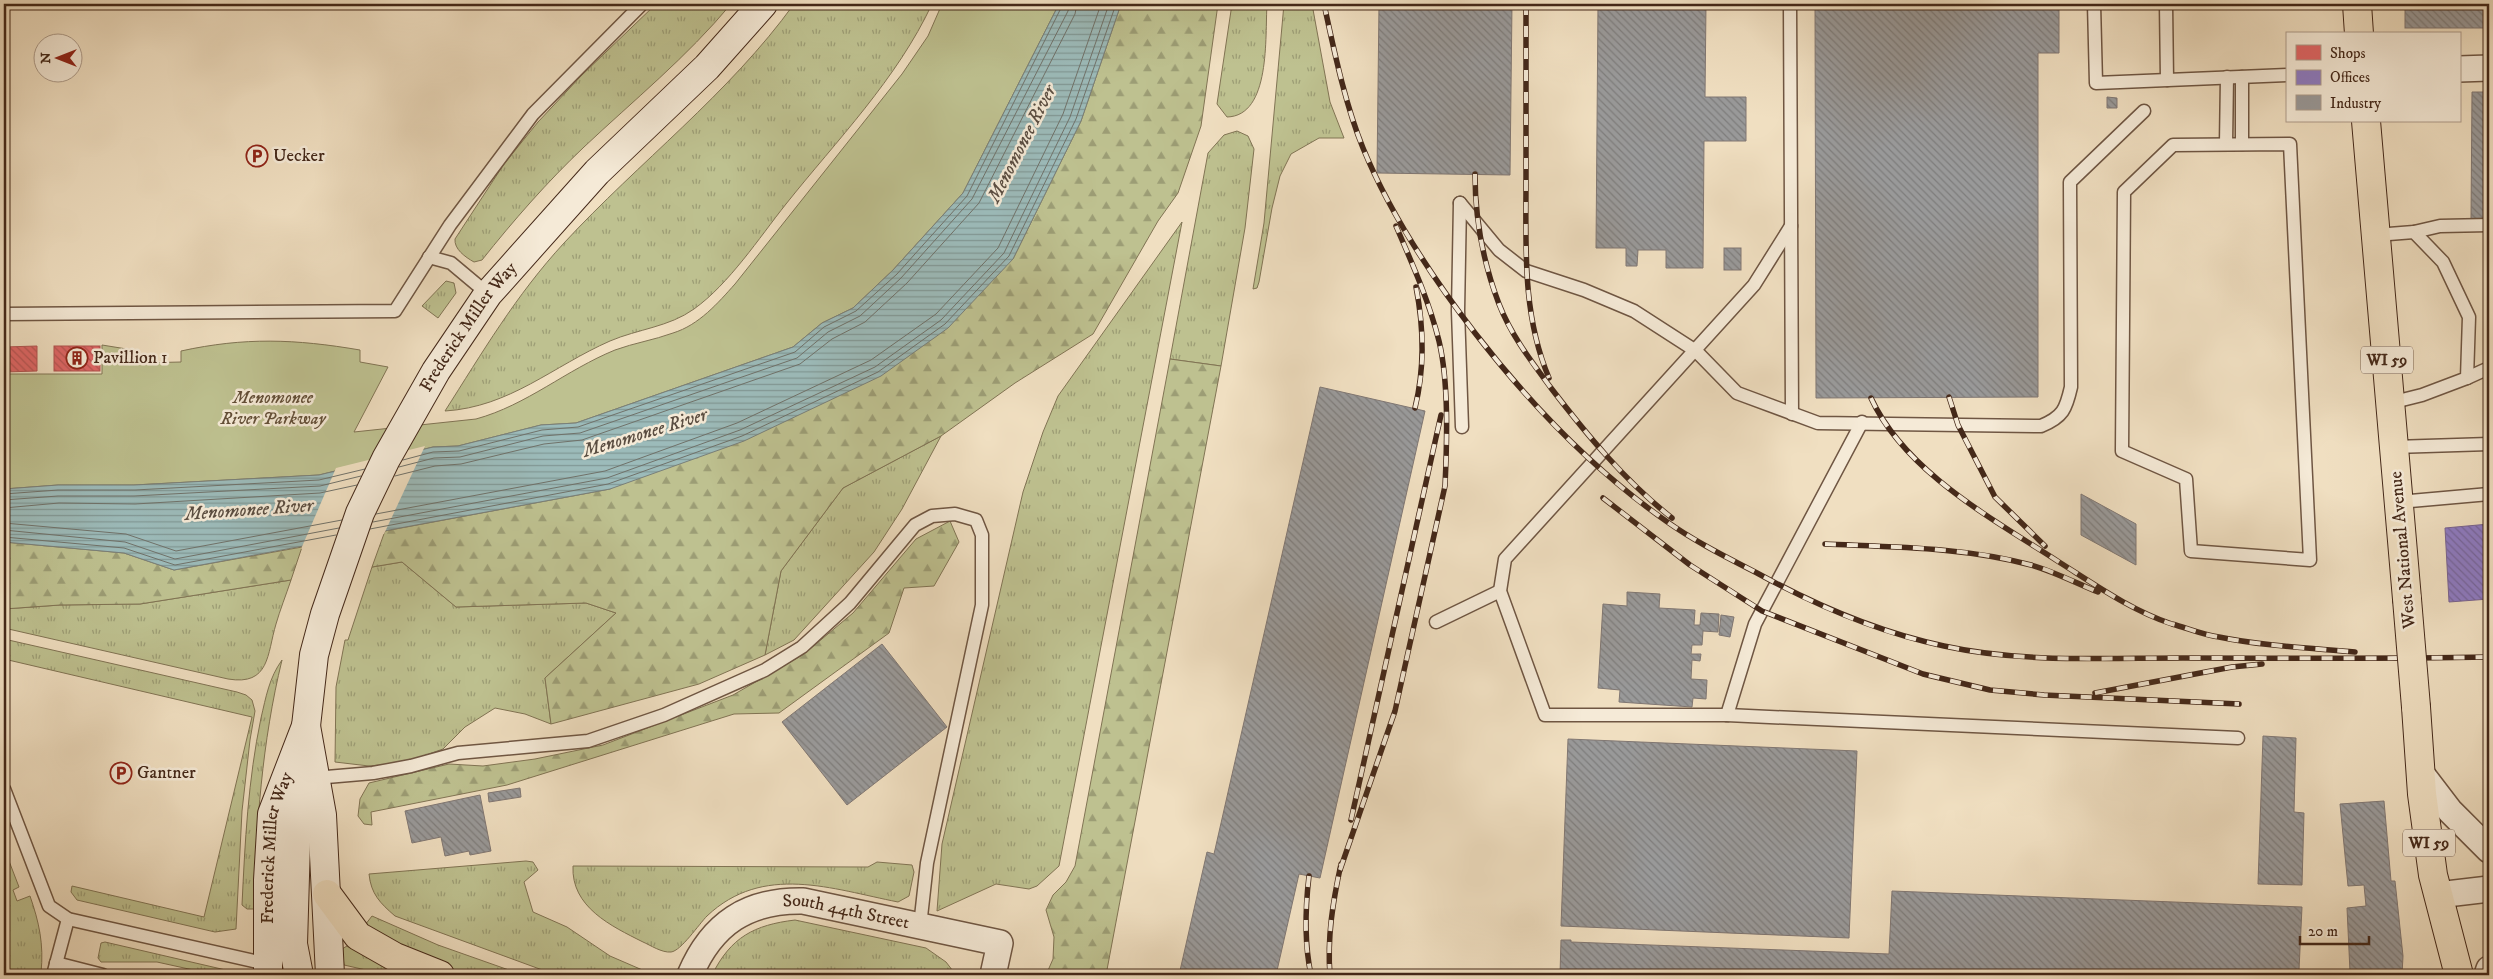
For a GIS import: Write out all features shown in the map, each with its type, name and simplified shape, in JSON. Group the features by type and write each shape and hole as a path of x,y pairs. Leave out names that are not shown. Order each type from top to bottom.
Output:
{"main road":[{"path":"2357,4 2359,32"},
{"name":"West National Avenue","path":"2366,122 2420,773 2434,876 2459,975"},
{"path":"327,894 358,936 395,957 440,975"}],"street":[{"name":"Frederick Miller Way","path":"286,973 272,814 306,726 314,655 325,614 360,513 406,421 436,371 488,294 597,172 707,67 764,4"},
{"path":"2460,69 2489,68"},
{"name":"Frederick Miller Way","path":"306,726 322,815 330,975"},
{"path":"2420,773 2450,811 2489,850"},
{"path":"2438,895 2489,889"},
{"name":"South 44th Street","path":"690,975 707,944 726,923 744,911 763,904 782,901 803,901 1000,944 993,975"},
{"path":"2487,975 2489,969"}],"lane":[{"path":"4,314 395,311 450,225 533,114 642,4"},
{"path":"1790,4 1792,414"},
{"path":"2094,4 2096,83 2286,75"},
{"path":"2166,4 2167,80"},
{"path":"2226,144 2227,77"},
{"path":"2242,77 2242,144"},
{"path":"1462,427 1458,311 1460,203 1499,250 1526,271 1584,290 1634,311 1696,351 1737,394 1818,422 2042,426 2056,420 2066,406 2071,387 2070,182 2144,111"},
{"path":"2242,144 2290,144 2310,560 2191,551 2186,479 2122,451 2124,192 2173,145 2242,144"},
{"path":"2376,235 2414,232 2440,226 2489,225"},
{"path":"1791,226 1754,285 1505,559 1500,591 1545,715 1727,715 2238,738"},
{"path":"2414,232 2443,262 2468,317 2467,378"},
{"path":"429,258 451,263 488,294"},
{"path":"2390,403 2422,395 2489,368"},
{"path":"1727,715 1755,624 1862,422"},
{"path":"2394,448 2489,444"},
{"path":"2399,502 2489,494"},
{"path":"315,778 402,768 458,753 588,742 664,715 765,670 802,647 850,603 916,525 932,516 955,514 976,520 982,535 982,605 927,863 920,926"},
{"path":"1436,622 1500,591"},
{"path":"4,789 49,906 68,919 286,973"},
{"path":"68,919 55,969 103,975"}],"green space":[{"path":"656,4 731,4 678,60 557,174 518,216 482,260 474,262 467,258 456,246 455,239 504,164 538,122 581,76"},
{"path":"794,4 932,4 902,58 865,108 786,204 743,260 707,299 674,320 631,333 589,351 511,394 468,408 445,411 500,325 530,283 564,243 741,68 769,37"},
{"name":"Menomonee River Parkway","path":"942,4 1059,4 963,193 893,270 853,308 822,323 793,347 576,423 541,425 458,446 433,447 319,475 134,485 58,485 4,489 4,374 102,374 102,345 139,351 139,363 181,362 181,351 227,343 292,342 360,350 360,362 388,367 354,432 476,419 495,413 597,358 629,345 666,335 691,325 707,313 735,284 902,74 928,36"},
{"path":"1121,4 1218,4 1201,126 1178,193 1158,221 1093,334 1015,383 941,436 843,488 781,571 765,655 699,684 551,724 545,678 616,613 586,603 456,607 402,562 372,567 385,531 610,489 1013,259 1081,121"},
{"path":"1232,4 1267,4 1266,35 1263,72 1252,103 1241,113 1227,117 1217,104"},
{"path":"1284,4 1312,4 1330,102 1344,138 1319,138 1291,154 1280,176 1272,208 1259,282 1257,288 1253,289 1264,223"},
{"path":"1237,131 1248,136 1254,149 1245,228 1221,366 1170,359 1208,153 1224,135"},
{"path":"1182,222 1059,866 1037,886 1029,889 996,884 937,911 942,844 1023,492 1043,432 1058,396"},
{"path":"446,281 454,283 456,293 438,318 422,306"},
{"path":"1170,359 1221,366 1106,975 1046,975 1053,959 1054,937 1046,910 1053,895 1066,882 1075,866"},
{"path":"941,436 902,509 874,552 794,640 765,655 781,571 843,488"},
{"path":"950,521 959,542 934,586 904,588 889,633 779,713 734,714 507,785 371,812 372,825 364,824 358,816 360,799 369,783 449,764 483,766 535,759 603,745 733,695 804,654 853,613 916,539"},
{"path":"4,542 124,553 174,570 302,547 291,580 140,604 60,605 4,609"},
{"path":"402,562 456,607 586,603 616,613 545,678 551,724 525,714 495,708 465,727 443,749 404,763 369,766 335,762 336,687 345,640 348,640 372,567"},
{"path":"291,580 264,665 259,673 252,678 242,680 228,679 4,628 4,609 60,605 140,604"},
{"path":"4,639 237,692 246,695 252,700 255,711 242,811 236,929 215,932 77,900 71,892 72,886 204,917 252,717 4,659"},
{"path":"282,660 269,722 261,784 254,909 247,909 242,905 246,834 253,765 266,695"},
{"path":"4,848 19,887 13,890 17,901 30,896 33,906 41,943 41,973 20,970 18,975 4,975"},
{"path":"526,861 533,862 538,870 524,882 533,912 567,927 610,956 654,975 556,975 395,916 377,898 369,874"},
{"path":"877,862 912,865 914,872 909,896 898,902 848,891 799,884 775,885 751,890 729,900 707,916 680,947 671,952 660,950 631,936 606,922 595,913 579,893 574,880 573,866 868,867"},
{"path":"372,916 438,945 523,975 470,975 416,956 365,925"},
{"path":"795,920 926,948 946,962 956,975 712,975 727,951 745,935 767,925"},
{"path":"105,942 241,975 216,975 157,962 101,962 98,958 101,943"},
{"path":"352,943 410,975 388,975 344,965 342,949"}],"water":[{"name":"Menomonee River","path":"1059,4 1121,4 1081,121 1013,259 948,328 881,376 744,441 610,489 174,570 124,553 4,542 4,489 58,485 134,485 319,475 433,447 458,446 541,425 576,423 793,347 822,323 853,308 893,270 963,193"}],"pier":[{"path":"425,446 384,534 301,549 336,468"}],"building: Shops":[{"path":"37,346 37,371 4,372 4,347"},
{"name":"Pavillion 1","path":"54,346 100,346 100,371 54,371"}],"building: Offices":[{"path":"2489,524 2489,599 2449,602 2445,528"}],"building: Industry":[{"path":"1379,4 1512,4 1510,175 1377,173"},
{"path":"1598,4 1706,4 1705,97 1746,97 1746,141 1704,141 1703,268 1666,268 1666,250 1638,250 1637,266 1626,266 1626,248 1596,248"},
{"path":"1815,4 2059,4 2059,53 2038,53 2038,397 1816,398"},
{"path":"2405,4 2489,4 2489,28 2405,28"},
{"path":"2472,92 2489,92 2489,219 2471,219"},
{"path":"2107,97 2117,98 2117,108 2107,108"},
{"path":"1724,248 1741,248 1741,270 1724,270"},
{"path":"1320,387 1425,411 1320,878 1299,874 1276,975 1179,975 1207,852 1214,854"},
{"path":"2081,494 2136,524 2136,565 2081,535"},
{"path":"1627,592 1660,594 1659,608 1695,610 1694,625 1700,625 1701,613 1719,614 1718,632 1703,631 1702,645 1692,645 1691,654 1701,654 1700,661 1692,660 1691,679 1707,680 1706,699 1693,698 1692,707 1619,702 1620,690 1598,688 1603,604 1627,606"},
{"path":"1721,615 1734,617 1730,637 1719,635"},
{"path":"882,644 947,727 847,805 782,722"},
{"path":"2263,736 2296,738 2294,812 2304,813 2302,885 2258,884"},
{"path":"1568,739 1857,751 1849,938 1561,926"},
{"path":"520,788 521,797 489,802 488,793"},
{"path":"480,795 491,851 470,855 469,851 445,856 441,837 412,843 405,811"},
{"path":"2384,801 2391,881 2395,881 2403,956 2402,975 1560,975 1561,940 1571,940 1571,942 1889,954 1892,891 2302,907 2299,970 2350,972 2347,908 2366,906 2364,885 2348,886 2340,804"}],"railway":[{"path":"1324,4 1345,95 1363,148 1399,221 1443,290 1496,359 1563,434 1639,501 1677,528 1710,548 1780,585 1848,617 1919,640 1973,651 2003,655 2063,658 2489,657"},
{"path":"1526,4 1527,280 1534,329 1540,354 1549,378"},
{"path":"1475,174 1476,207 1484,256 1499,304 1515,337 1578,423 1638,489 1672,518"},
{"path":"1340,870 1395,711 1445,486 1446,413 1444,375 1439,341 1425,297 1396,226"},
{"path":"1415,408 1422,363 1421,317 1416,287"},
{"path":"1949,397 1958,425 1995,497 2045,546"},
{"path":"1871,398 1886,425 1905,449 1953,492 2007,529 2100,588 2142,612 2157,619 2213,636 2270,645 2355,652"},
{"path":"1351,820 1441,415"},
{"path":"1603,498 1690,565 1762,611 1923,674 1990,690 2044,695 2239,704"},
{"path":"1825,544 1954,551 2006,559 2031,565 2098,592"},
{"path":"2095,693 2232,667 2262,664"},
{"path":"1330,975 1331,919 1341,864"},
{"path":"1309,876 1306,926 1311,975"}],"place":[{"name":"Uecker","path":"257,156"},
{"name":"Pavillion 1","path":"77,358"},
{"name":"Gantner","path":"121,773"}]}
